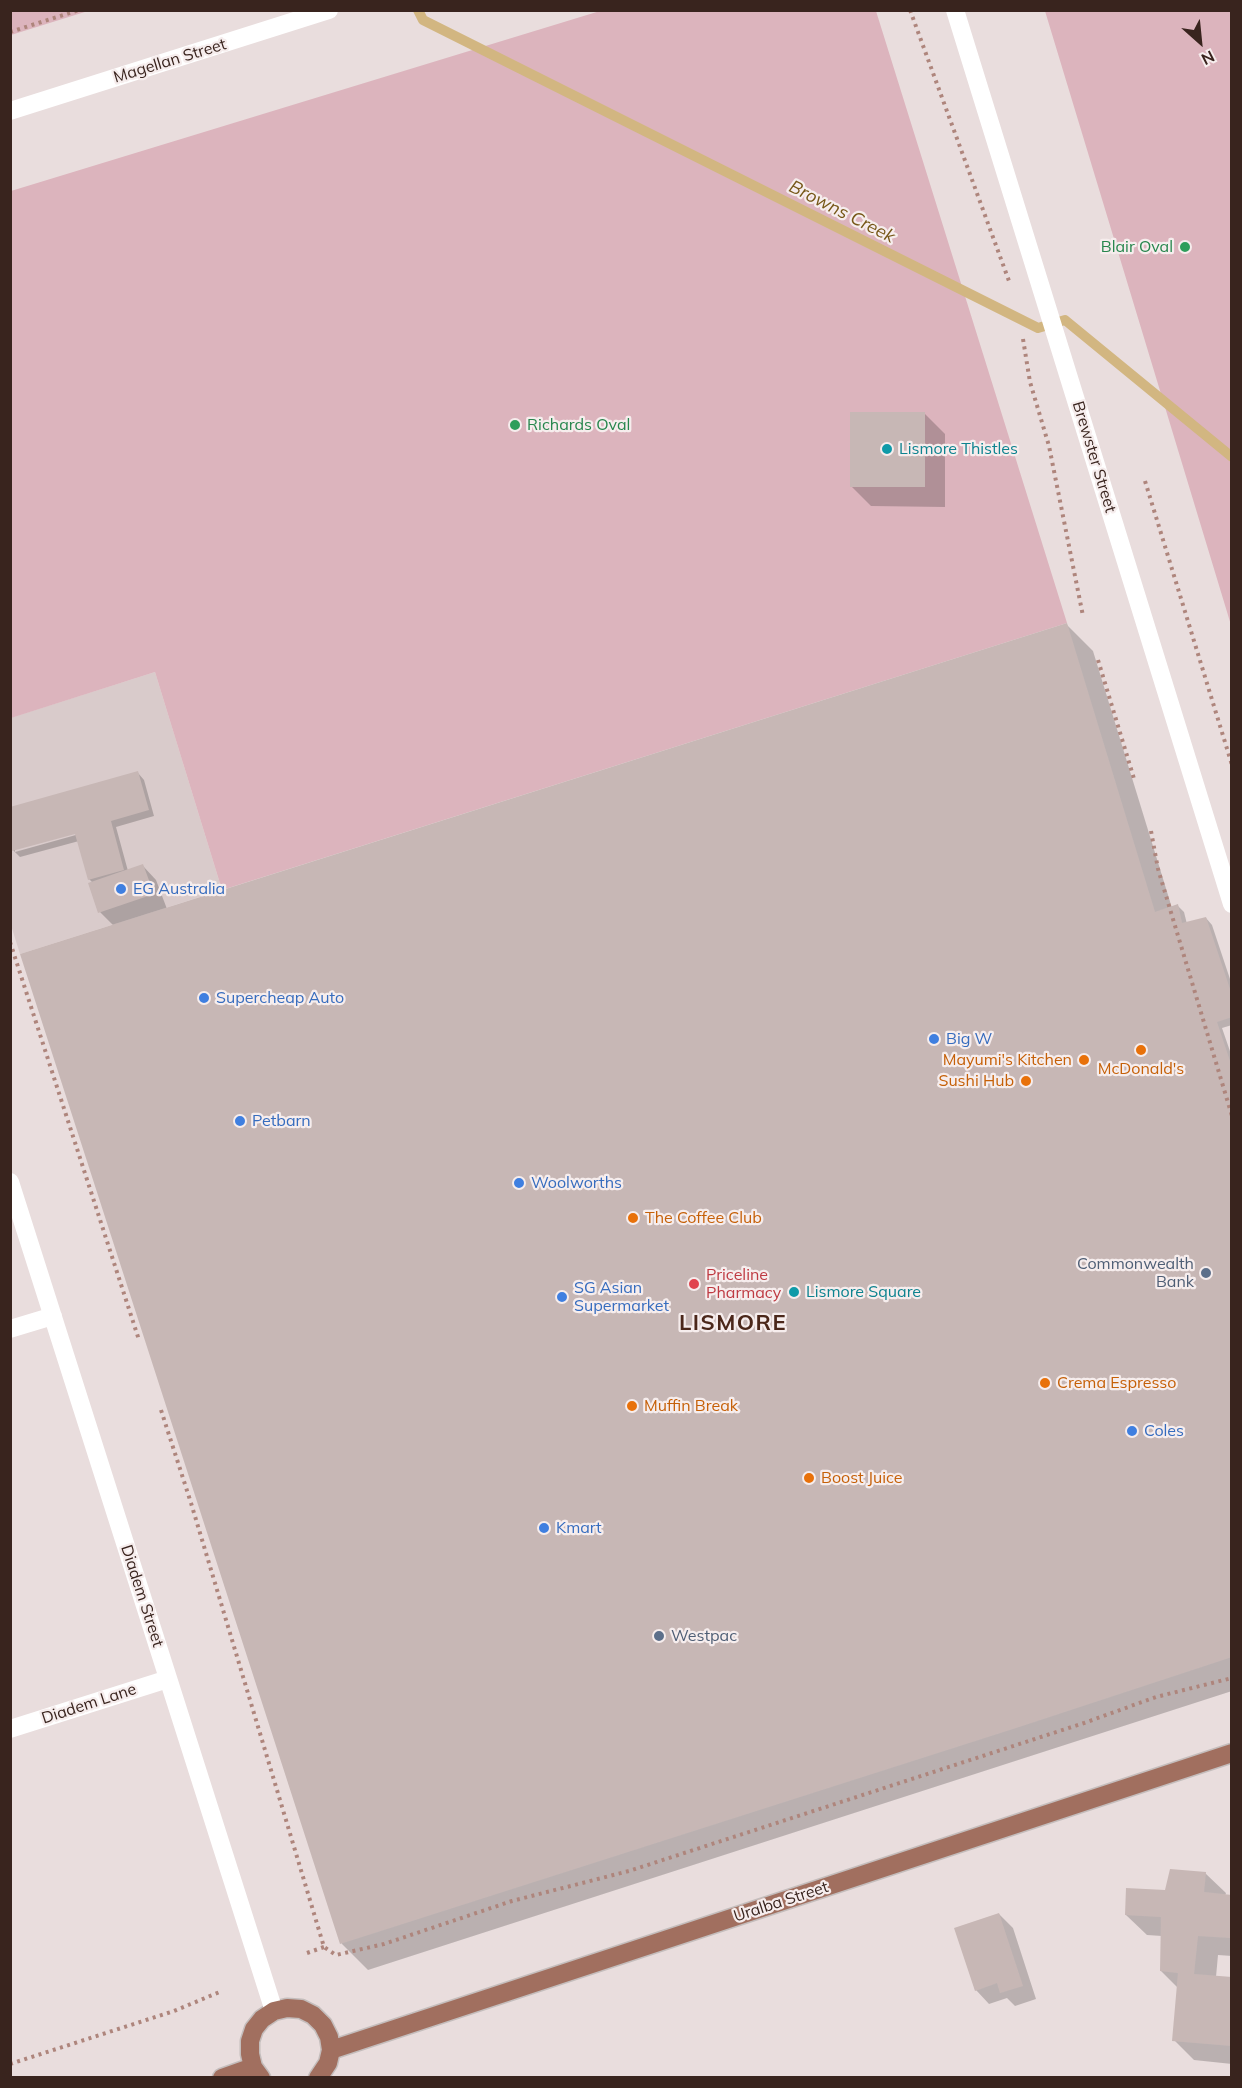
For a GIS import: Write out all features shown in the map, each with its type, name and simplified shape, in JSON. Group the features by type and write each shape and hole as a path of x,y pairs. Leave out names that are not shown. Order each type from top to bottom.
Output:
{"main road":[{"name":"Uralba Street","path":"331,2050 1232,1753"},
{"path":"222,2078 257,2072 250,2054 250,2041 254,2029 262,2019 274,2011 287,2008 301,2009 313,2015 323,2025 329,2037 331,2050 328,2063 318,2078"}],"street":[{"name":"Magellan Street","path":"10,111 329,10"},
{"name":"Brewster Street","path":"955,10 1232,904"},
{"name":"Diadem Street","path":"10,1182 274,2011"},
{"path":"10,1329 53,1316"},
{"name":"Diadem Lane","path":"10,1729 168,1679"}],"path":[{"path":"10,32 79,10"},
{"path":"910,10 1010,283"},
{"path":"1023,339 1030,382 1049,446 1083,616"},
{"path":"1145,481 1232,765"},
{"path":"1098,660 1135,782"},
{"path":"1151,831 1158,869 1232,1116"},
{"path":"10,942 139,1341"},
{"path":"161,1410 324,1947 336,1955 384,1944 512,1902 629,1871 1084,1723 1156,1697 1232,1678"},
{"path":"307,1953 324,1947"},
{"path":"10,2064 174,2011 222,1991"}],"shaded area":[{"path":"11,10 88,10 88,11 11,35"},
{"path":"600,11 876,11 1067,623 222,890 155,672 11,718 11,191"},
{"path":"1045,11 1231,11 1231,625"},
{"path":"155,672 222,890 20,954 10,922 10,718"}],"building":[{"name":"Lismore Thistles","path":"850,412 925,412 925,487 850,487"},
{"name":"Lismore Square","path":"1067,623 1155,912 1178,904 1182,923 1206,917 1232,995 1232,1017 1217,1022 1232,1067 1232,1657 340,1944 20,954"},
{"path":"138,771 149,810 111,821 124,870 88,880 75,834 12,851 10,807"},
{"name":"EG Australia","path":"143,864 154,894 98,913 88,883"},
{"path":"1170,1869 1206,1872 1204,1892 1232,1895 1231,1938 1198,1936 1194,1974 1232,1977 1232,2046 1172,2041 1178,1973 1160,1971 1161,1917 1125,1915 1126,1888 1165,1890"},
{"path":"999,1913 1023,1986 1000,1993 997,1983 975,1991 954,1928"}],"waterway":[{"name":"Browns Creek","path":"418,10 423,20 1038,328 1065,320 1232,457"}],"place":[{"name":"Blair Oval","path":"1185,247"},
{"name":"Richards Oval","path":"515,425"},
{"name":"Lismore Thistles","path":"887,449"},
{"name":"EG Australia","path":"121,889"},
{"name":"Supercheap Auto","path":"204,998"},
{"name":"Big W","path":"934,1039"},
{"name":"McDonald's","path":"1141,1050"},
{"name":"Mayumi's Kitchen","path":"1084,1060"},
{"name":"Sushi Hub","path":"1026,1081"},
{"name":"Petbarn","path":"240,1121"},
{"name":"Woolworths","path":"519,1183"},
{"name":"The Coffee Club","path":"633,1218"},
{"name":"Commonwealth Bank","path":"1206,1273"},
{"name":"Priceline Pharmacy","path":"694,1284"},
{"name":"Lismore Square","path":"794,1292"},
{"name":"SG Asian Supermarket","path":"562,1297"},
{"name":"Crema Espresso","path":"1045,1383"},
{"name":"Muffin Break","path":"632,1406"},
{"name":"Coles","path":"1132,1431"},
{"name":"Boost Juice","path":"809,1478"},
{"name":"Kmart","path":"544,1528"},
{"name":"Westpac","path":"659,1636"}],"district":[{"name":"LISMORE","path":"733,1323"}]}
